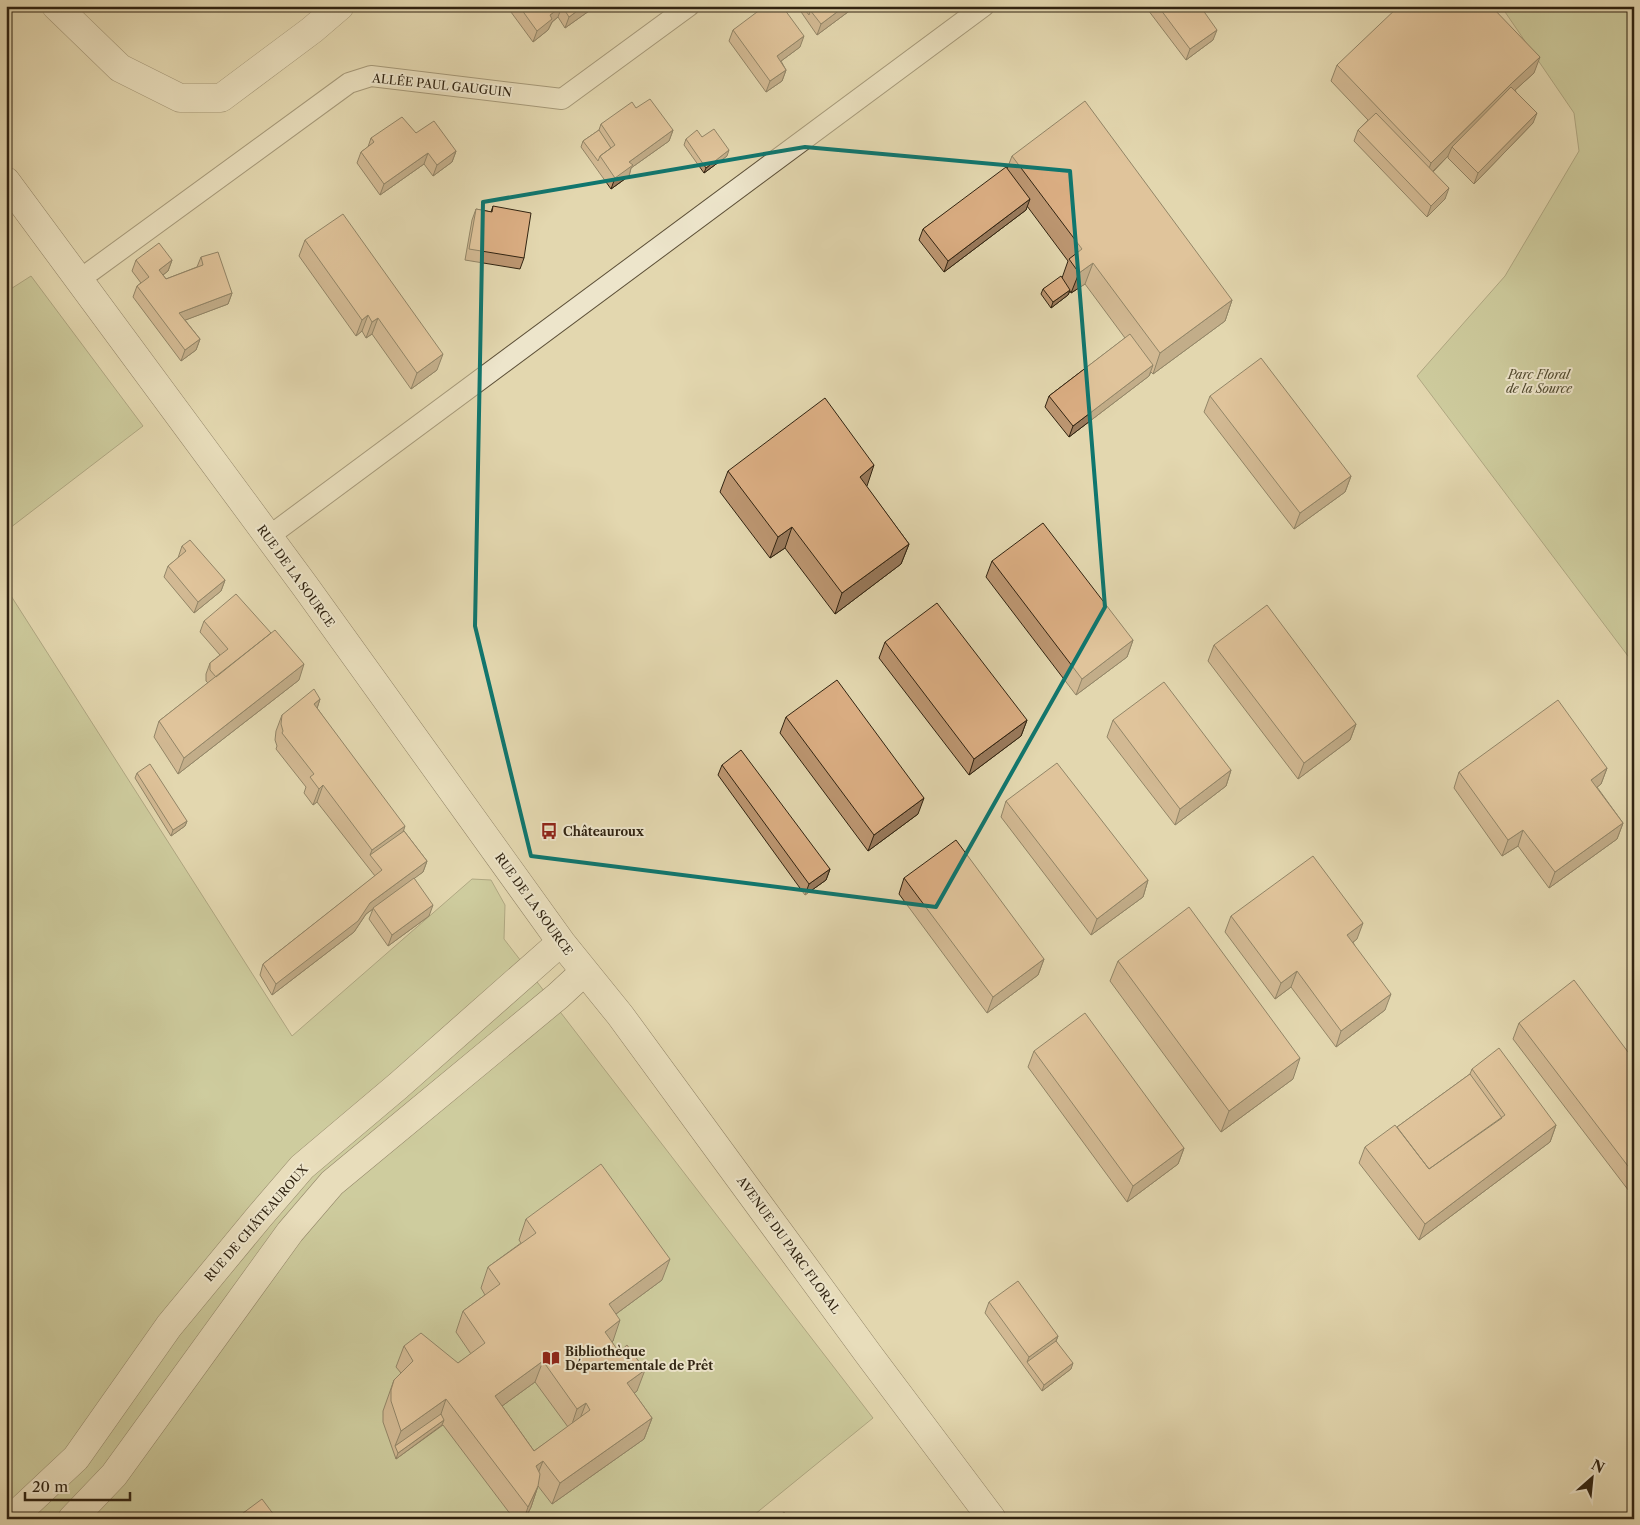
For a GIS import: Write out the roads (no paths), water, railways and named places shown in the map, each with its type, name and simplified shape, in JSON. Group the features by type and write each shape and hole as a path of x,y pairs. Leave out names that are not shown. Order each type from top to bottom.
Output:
{"street":[{"path":"56,6 120,68 180,98 221,98 312,30 340,6"},
{"name":"RUE DE LA SOURCE","path":"6,182 268,537 584,972"},
{"name":"RUE DE CHÂTEAUROUX","path":"11,1519 76,1458 169,1326 302,1167 398,1086 561,942"},
{"path":"72,1519 114,1475 290,1232 332,1183 558,996 584,972"},
{"name":"AVENUE DU PARC FLORAL","path":"584,972 620,1015 992,1519"}],"lane":[{"name":"ALLÉE PAUL GAUGUIN","path":"79,280 349,83 371,76 562,99 689,6"},
{"path":"268,537 984,6"}],"place":[{"name":"Châteauroux","path":"549,831"},
{"name":"Bibliothèque Départementale de Prêt","path":"551,1358"}],"park label":[{"name":"Parc Floral de la Source","path":"1539,381"}]}
